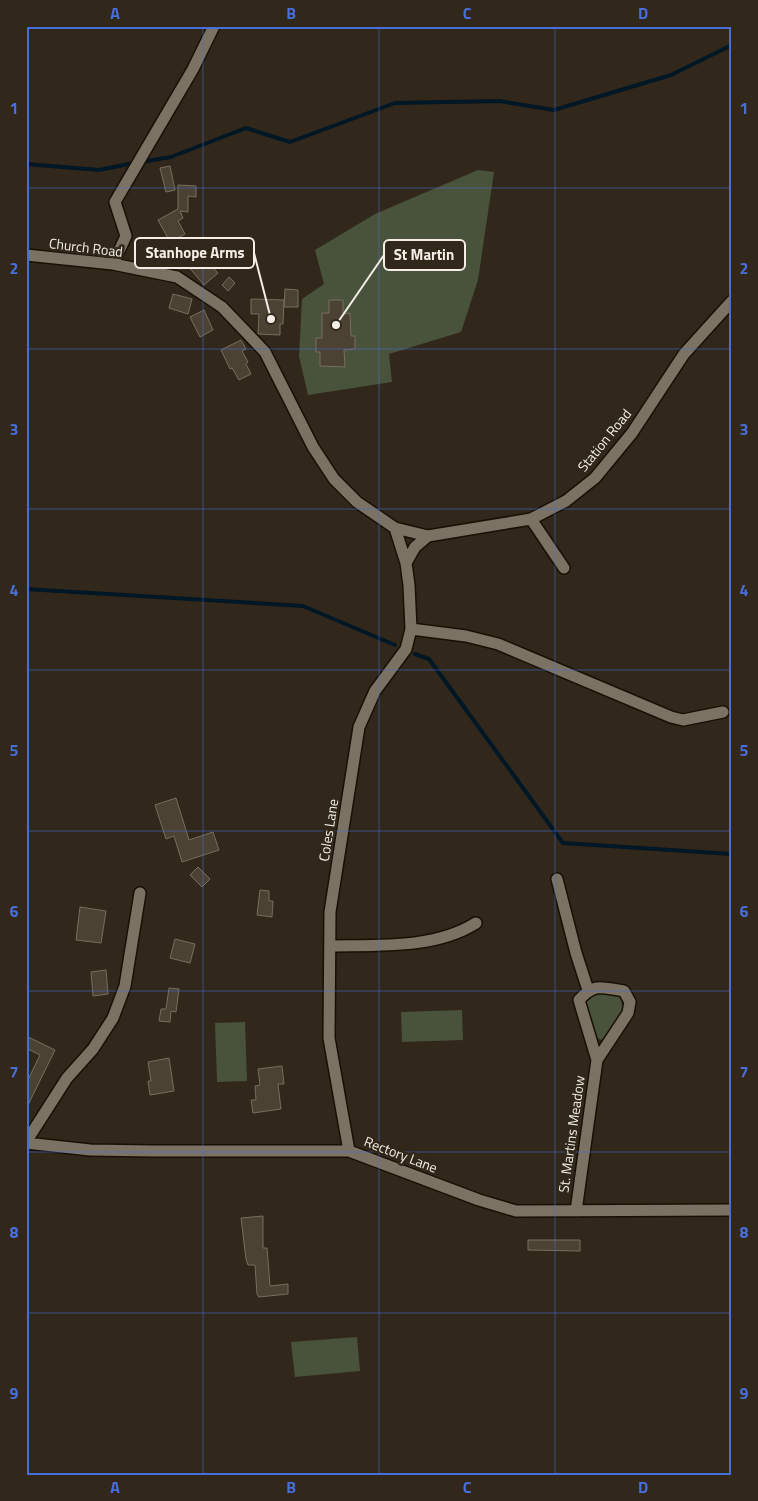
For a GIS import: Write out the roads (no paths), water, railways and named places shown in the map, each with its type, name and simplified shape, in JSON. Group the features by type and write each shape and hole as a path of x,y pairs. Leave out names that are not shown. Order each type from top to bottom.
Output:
{"street":[{"path":"113,264 126,236 115,202 193,70 214,26"},
{"name":"Church Road","path":"26,255 113,264 177,277 222,307 265,352 313,447 334,479 357,502 395,528"},
{"name":"Station Road","path":"395,528 428,536 531,519 566,501 595,478 632,433 684,354 732,301"},
{"path":"531,519 564,568"},
{"name":"Coles Lane","path":"349,1151 329,1038 330,912 359,727 375,691 406,649 411,629 406,563 395,528"},
{"path":"406,563 415,547 428,536"},
{"path":"411,629 466,636 498,644 671,717 683,720 723,712"},
{"path":"557,879 576,954 588,990"},
{"path":"26,1143 67,1078 93,1049 113,1018 125,986 140,893"},
{"path":"331,946 392,945 441,938 476,923"},
{"name":"St. Martins Meadow","path":"576,1211 596,1060 579,1000 588,990 596,987 624,992 630,1002 628,1013 596,1060"},
{"name":"Rectory Lane","path":"26,1143 90,1150 349,1151 479,1200 516,1211 732,1210"}],"waterway":[{"path":"141,162 171,157 246,128 290,142 395,103 499,101 554,110 671,75 732,45"},
{"path":"26,164 99,170 134,163"},
{"path":"26,589 303,606 395,645"},
{"path":"415,654 429,659 563,843 732,854"}],"place":[{"name":"Stanhope Arms","path":"271,319"},
{"name":"St Martin","path":"336,325"}]}
